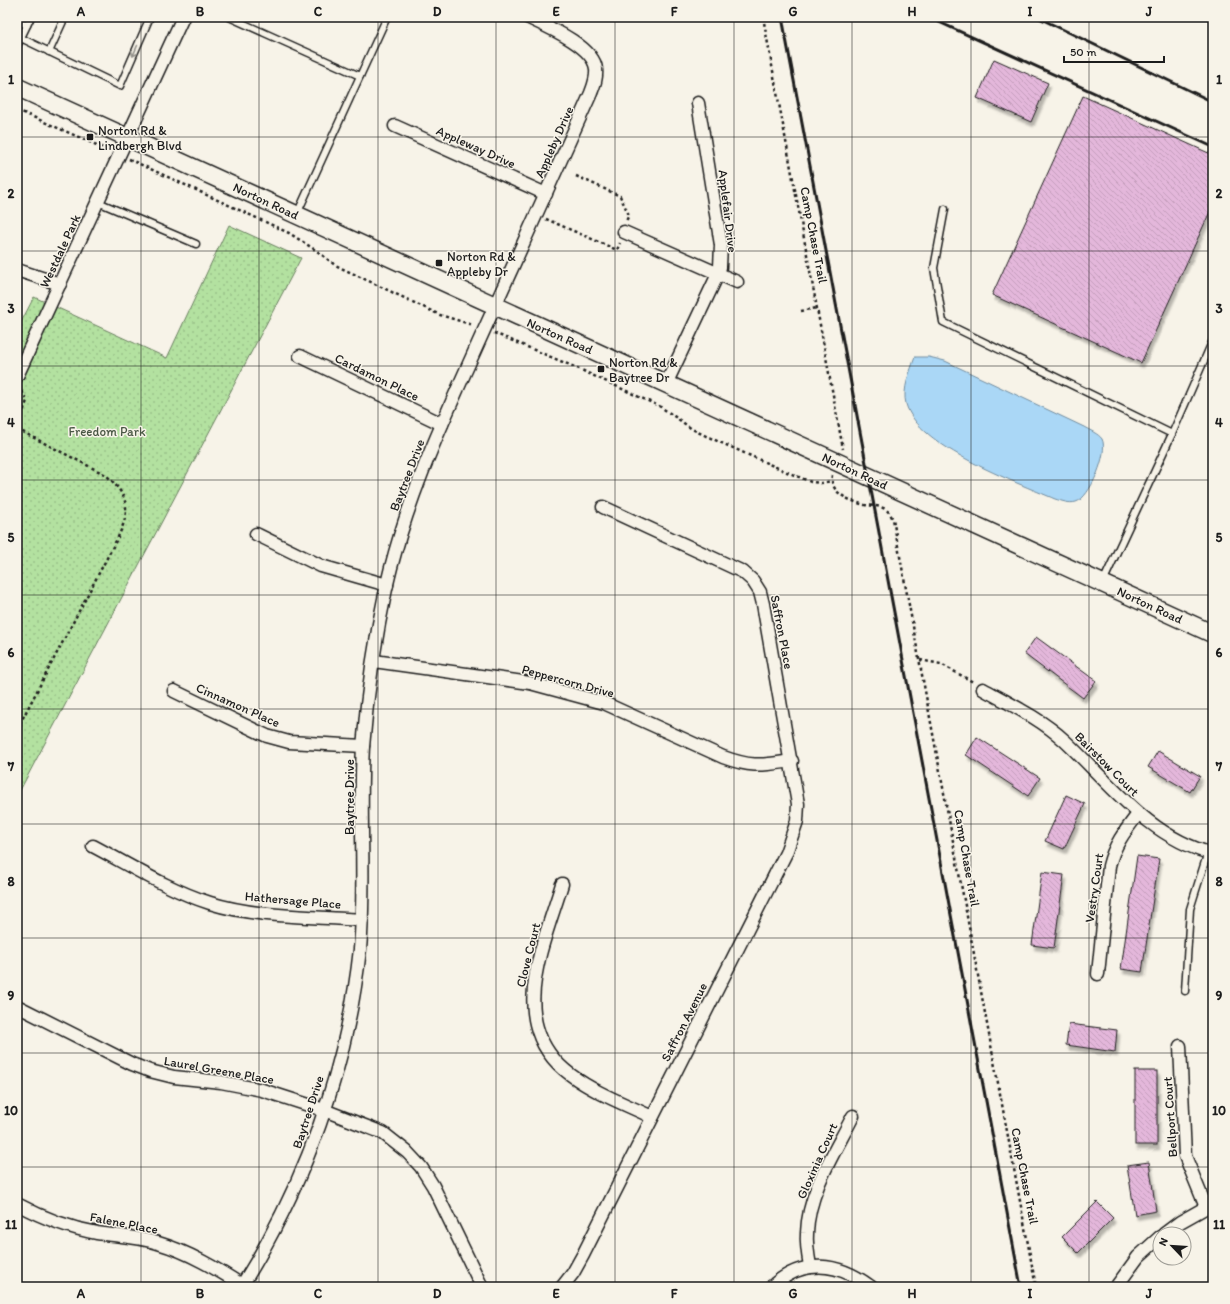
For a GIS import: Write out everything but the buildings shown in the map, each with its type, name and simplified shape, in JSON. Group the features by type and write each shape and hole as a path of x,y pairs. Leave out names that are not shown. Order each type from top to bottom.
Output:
{"main road":[{"name":"Norton Road","path":"17,87 1213,634"}],"street":[{"name":"Westdale Park","path":"17,376 183,17"},
{"name":"Appleby Drive","path":"495,306 591,93 597,76 593,60 565,34 527,17"},
{"name":"Applefair Drive","path":"666,384 718,274 720,266 721,244 698,103"},
{"name":"Appleway Drive","path":"395,126 546,194"},
{"path":"624,232 737,282"},
{"path":"17,270 60,284"},
{"name":"Baytree Drive","path":"243,1286 274,1233 312,1148 341,1055 356,974 362,920 363,746 374,661 387,585 411,500 442,424 495,306"},
{"name":"Cardamon Place","path":"300,356 442,424"},
{"name":"Saffron Place","path":"603,507 732,566 753,581 760,592 763,604 792,761"},
{"path":"256,534 320,566 387,585"},
{"name":"Peppercorn Drive","path":"374,661 530,683 604,703 723,757 742,764 755,766 792,761"},
{"name":"Bairstow Court","path":"983,689 1033,716 1059,736 1123,801 1138,814 1182,841 1211,853"},
{"name":"Cinnamon Place","path":"174,691 267,736 289,742 363,746"},
{"name":"Saffron Avenue","path":"562,1287 573,1273 583,1255 793,836 797,821 798,804 792,761"},
{"name":"Vestry Court","path":"1098,974 1109,866 1112,852 1120,838 1138,814"},
{"name":"Hathersage Place","path":"92,846 176,890 211,903 249,912 362,920"},
{"name":"Clove Court","path":"562,884 532,987 532,1004 536,1026 548,1050 569,1074 583,1083 652,1117"},
{"name":"Laurel Greene Place","path":"17,1006 150,1072 262,1090 324,1110 383,1133 407,1152 420,1167 433,1186 482,1287"},
{"name":"Bellport Court","path":"1180,1046 1185,1156 1209,1205"},
{"name":"Gloxinia Court","path":"810,1266 807,1232 809,1212 822,1177 853,1116"},
{"name":"Falene Place","path":"17,1204 57,1223 98,1233 136,1237 184,1252 211,1266 243,1286"},
{"path":"1175,1226 1209,1205"},
{"path":"1116,1287 1138,1257 1152,1244"},
{"path":"771,1287 793,1271 810,1266 843,1270 871,1287"}],"lane":[{"path":"17,46 31,17"},
{"path":"49,52 65,17"},
{"path":"229,17 360,76"},
{"path":"297,215 387,17"},
{"path":"21,38 120,86 148,18"},
{"path":"17,21 27,25"},
{"path":"98,202 196,244"},
{"path":"945,209 934,268 942,322 1172,434"},
{"path":"1102,583 1172,434 1213,340"},
{"path":"1185,992 1190,909 1211,853"}],"path":[{"name":"Camp Chase Trail","path":"763,17 843,451"},
{"path":"17,110 120,155 289,233 317,251 335,265 440,315 464,321 557,359 661,407 692,429 706,436 787,472 811,482 822,483 832,481 834,470"},
{"path":"576,176 620,196 629,215"},
{"path":"537,214 616,250"},
{"path":"801,311 817,308"},
{"path":"17,380 27,401 17,428 106,475 124,496 127,508 125,520 118,537 17,729"},
{"name":"Camp Chase Trail","path":"832,481 838,493 856,502 888,510 893,519 1036,1287"},
{"path":"920,660 941,664 959,673 983,689"}],"green space":[{"name":"Freedom Park","path":"229,225 301,258 17,796 17,330 34,297 167,358"}],"water":[{"path":"915,357 929,357 945,361 1099,435 1102,439 1103,445 1101,464 1087,492 1081,499 1073,503 1055,499 970,461 929,435 914,420 906,404 906,386"}],"railway":[{"path":"782,17 1021,1287"},
{"path":"928,17 1213,147"},
{"path":"1037,17 1213,102"}],"place":[{"name":"Norton Rd & Lindbergh Blvd","path":"90,137"},
{"name":"Norton Rd & Appleby Dr","path":"439,263"},
{"name":"Norton Rd & Baytree Dr","path":"601,369"}]}
